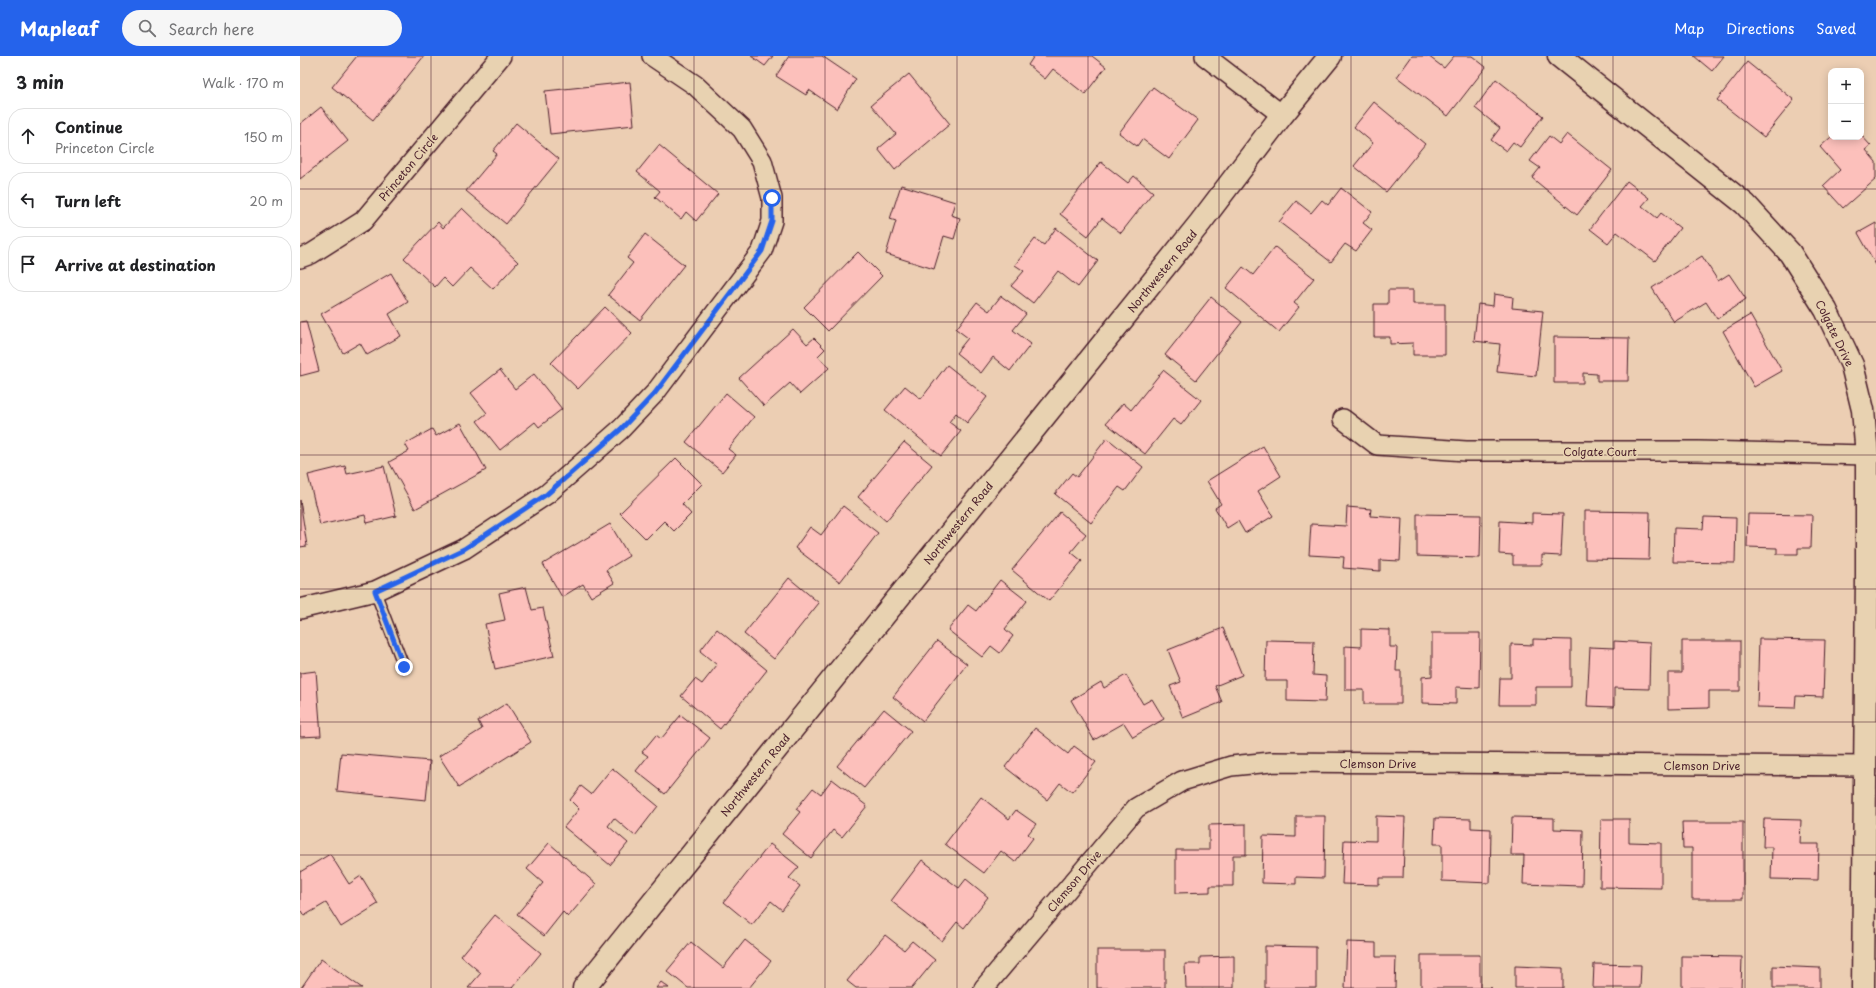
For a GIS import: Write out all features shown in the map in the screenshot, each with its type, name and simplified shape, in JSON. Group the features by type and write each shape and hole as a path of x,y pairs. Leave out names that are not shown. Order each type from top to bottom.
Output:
{"street":[{"name":"Princeton Circle","path":"300,258 311,254 363,221 501,56"},
{"path":"300,609 375,591 464,549 547,494 621,429 655,393 762,251 772,221 772,198 762,161 742,129 695,85 652,56"},
{"path":"1205,56 1282,115"},
{"name":"Northwestern Road","path":"584,988 1195,229 1282,115 1330,56"},
{"name":"Colgate Drive","path":"1560,56 1745,204 1790,253 1826,310 1852,366 1863,410 1867,455 1866,766 1863,988"},
{"name":"Colgate Court","path":"1343,419 1377,445 1466,451 1698,451 1867,455"},
{"name":"Clemson Drive","path":"988,987 1136,808 1182,781 1231,766 1271,762 1866,766"}],"lane":[{"path":"375,591 404,667"}],"building":[{"path":"357,56 424,56 373,120 332,87"},
{"path":"751,56 773,56 765,66"},
{"path":"789,56 822,56 856,79 837,109 809,90 806,95 776,76"},
{"path":"1034,56 1092,56 1106,67 1085,94 1053,69 1045,79 1028,65"},
{"path":"1412,56 1428,56 1444,68 1454,56 1472,56 1486,67 1448,116 1397,77"},
{"path":"1694,56 1724,56 1712,71"},
{"path":"1747,62 1794,100 1764,137 1717,100"},
{"path":"909,74 950,124 895,170 878,149 896,134 871,105"},
{"path":"1496,79 1543,116 1520,147 1513,142 1506,151 1491,140 1500,128 1475,108"},
{"path":"630,82 634,125 550,134 545,91"},
{"path":"1153,87 1198,120 1169,159 1142,139 1137,146 1119,133"},
{"path":"1374,102 1425,144 1386,192 1354,166 1373,143 1354,127"},
{"path":"321,107 348,141 300,179 300,124"},
{"path":"516,123 559,159 506,224 466,191 497,154 493,151"},
{"path":"1567,134 1612,170 1577,215 1532,178 1540,168 1530,161 1549,136 1559,144"},
{"path":"1864,138 1871,146 1866,150 1876,162 1876,179 1843,208 1823,186 1840,170 1820,147 1828,140 1864,140"},
{"path":"659,145 718,194 696,221 686,212 681,219 655,197 660,191 637,172"},
{"path":"1101,162 1128,183 1134,176 1153,192 1121,233 1102,218 1088,236 1060,214"},
{"path":"1627,181 1649,198 1642,206 1657,218 1661,213 1680,228 1655,261 1617,232 1608,243 1590,229"},
{"path":"901,185 955,202 951,215 960,218 954,239 944,236 934,269 886,254 896,221 890,219"},
{"path":"1341,188 1372,212 1363,223 1372,230 1356,251 1345,244 1331,262 1279,222 1296,201 1311,213 1322,200 1328,205"},
{"path":"462,208 518,262 493,289 470,268 452,287 443,278 435,287 404,258 438,222 443,228"},
{"path":"1876,223 1876,265 1858,233"},
{"path":"1056,228 1098,261 1078,287 1058,271 1033,303 1011,286 1024,271 1015,265 1035,239 1044,245"},
{"path":"645,234 684,265 640,320 608,295 633,263 627,258"},
{"path":"1275,247 1314,278 1294,303 1299,307 1279,332 1226,288 1243,267 1253,275"},
{"path":"858,252 882,276 828,331 804,307"},
{"path":"1702,256 1718,281 1729,274 1746,299 1717,319 1706,302 1674,322 1652,288"},
{"path":"391,273 408,302 389,314 401,336 367,355 360,343 343,353 321,314"},
{"path":"1388,290 1413,290 1413,304 1445,304 1445,355 1413,355 1413,343 1390,344 1390,337 1374,337 1374,304 1388,304"},
{"path":"1494,294 1513,297 1512,308 1543,311 1536,376 1497,372 1500,344 1474,341 1478,304 1493,306"},
{"path":"1001,296 1026,314 1013,330 1031,344 1010,371 993,357 981,373 956,353 968,338 956,329 977,302 989,311"},
{"path":"1211,297 1242,322 1196,380 1165,355"},
{"path":"605,307 632,333 578,389 551,363"},
{"path":"1750,315 1782,371 1754,387 1723,331"},
{"path":"306,321 319,371 300,376 300,322"},
{"path":"793,329 807,344 814,338 825,349 818,356 829,368 800,394 790,383 764,406 739,378"},
{"path":"1554,337 1629,338 1628,381 1597,381 1597,374 1583,373 1583,383 1554,383"},
{"path":"947,365 987,397 967,423 956,413 949,422 961,431 941,456 885,410 905,386 921,399"},
{"path":"500,370 515,389 534,374 562,409 539,427 535,422 500,450 477,421 487,413 471,393"},
{"path":"1163,370 1201,400 1181,425 1173,419 1145,454 1106,423 1123,403 1131,410"},
{"path":"726,393 754,417 728,449 736,455 722,472 686,442"},
{"path":"460,423 486,470 415,509 389,462 409,451 405,444 432,429 436,436"},
{"path":"1107,438 1143,467 1125,491 1119,487 1091,523 1055,494 1072,473 1077,477"},
{"path":"904,442 932,465 886,521 858,497"},
{"path":"1263,446 1281,476 1258,491 1273,516 1245,533 1238,521 1227,528 1215,508 1221,504 1207,481"},
{"path":"676,458 702,484 682,504 691,514 674,531 664,521 646,539 620,513"},
{"path":"345,466 347,474 384,466 396,516 367,523 365,515 320,525 308,475"},
{"path":"300,500 307,546 300,547"},
{"path":"843,506 878,533 840,582 795,548 810,527 821,535"},
{"path":"1347,507 1371,509 1370,516 1402,518 1400,561 1380,560 1380,571 1343,568 1344,557 1309,555 1311,524 1346,526"},
{"path":"1585,511 1650,512 1649,560 1585,559"},
{"path":"1060,512 1086,534 1071,552 1082,561 1049,601 1012,570"},
{"path":"1532,513 1563,514 1561,556 1542,555 1542,565 1513,565 1513,555 1499,554 1500,521 1532,523"},
{"path":"1417,514 1481,515 1480,558 1417,556"},
{"path":"1748,514 1812,515 1811,548 1798,548 1798,554 1777,554 1777,548 1747,547"},
{"path":"1704,517 1736,518 1735,563 1673,562 1674,528 1703,529"},
{"path":"610,524 629,556 606,570 614,583 591,597 583,584 562,597 543,564"},
{"path":"789,578 819,603 774,659 744,634"},
{"path":"1000,580 1027,601 1005,629 1013,636 1000,653 991,646 982,657 948,630 968,605 976,611"},
{"path":"526,587 532,610 543,608 554,656 495,669 485,624 505,620 499,593"},
{"path":"1223,628 1242,675 1215,686 1222,702 1183,718 1170,686 1181,682 1168,650"},
{"path":"717,629 767,670 720,729 681,696 695,679 702,684 717,665 700,651"},
{"path":"1361,629 1390,630 1390,647 1397,647 1396,671 1401,671 1401,704 1364,704 1364,690 1345,690 1345,646 1361,647"},
{"path":"1432,633 1480,633 1479,688 1456,687 1456,704 1422,703 1422,677 1432,676"},
{"path":"1533,639 1571,640 1571,687 1536,687 1536,705 1499,705 1500,678 1511,678 1511,644 1533,645"},
{"path":"1759,639 1825,640 1823,697 1796,696 1795,708 1757,707"},
{"path":"1266,640 1314,641 1313,675 1326,676 1325,702 1287,701 1287,681 1265,681"},
{"path":"937,641 967,664 923,721 893,697"},
{"path":"1614,641 1650,643 1649,689 1614,688 1614,707 1587,706 1590,647 1614,648"},
{"path":"1682,641 1740,641 1740,691 1709,691 1709,708 1668,709 1668,673 1682,673"},
{"path":"316,671 321,736 300,737 300,673"},
{"path":"1126,675 1143,704 1152,699 1164,719 1133,737 1124,723 1094,740 1071,700 1101,682 1104,688"},
{"path":"507,703 531,742 459,787 439,756 482,729 478,721"},
{"path":"884,709 911,731 864,788 837,766"},
{"path":"681,715 710,738 665,794 636,771 648,756 642,752 656,735 661,739"},
{"path":"1035,728 1068,754 1074,746 1096,762 1072,792 1060,783 1047,800 1005,767"},
{"path":"341,753 430,761 426,800 337,791"},
{"path":"612,768 658,806 635,836 614,818 608,826 628,843 610,865 564,827 579,809 570,800 581,786 591,794"},
{"path":"832,779 867,806 842,837 833,830 811,858 782,834 800,812 796,809 813,788 821,794"},
{"path":"981,797 1009,819 1016,810 1036,824 1028,834 1033,838 1015,862 1001,851 984,873 945,844"},
{"path":"1296,816 1325,816 1324,878 1296,877 1296,884 1262,883 1263,836 1296,837"},
{"path":"1376,816 1405,817 1403,878 1379,878 1379,885 1342,884 1344,840 1376,841"},
{"path":"1512,817 1554,818 1554,829 1583,830 1582,886 1523,884 1524,855 1511,855"},
{"path":"1435,818 1471,819 1471,828 1491,829 1490,883 1442,881 1442,844 1434,844"},
{"path":"1601,819 1629,819 1629,842 1661,843 1661,888 1600,887"},
{"path":"1764,819 1801,820 1800,844 1819,844 1818,880 1771,879 1772,847 1763,847"},
{"path":"1682,822 1743,822 1743,899 1692,899 1692,848 1683,848"},
{"path":"1246,824 1246,855 1233,855 1233,886 1210,886 1210,892 1176,893 1176,850 1209,850 1209,825"},
{"path":"549,843 596,884 568,917 563,912 544,936 517,914 543,883 527,869"},
{"path":"770,844 799,867 789,878 800,886 782,910 771,901 752,925 724,902"},
{"path":"330,854 349,884 361,876 378,904 341,927 326,903 304,916 300,909 300,872"},
{"path":"922,860 959,888 966,879 988,897 964,928 957,922 942,941 891,901"},
{"path":"495,915 541,953 512,988 468,988 481,973 461,956"},
{"path":"885,935 904,950 912,941 935,960 912,988 856,988 847,981"},
{"path":"745,940 771,961 749,988 688,988 667,971 691,942 723,968"},
{"path":"1347,942 1376,943 1376,957 1396,957 1395,988 1345,988"},
{"path":"1265,946 1316,947 1316,988 1265,988"},
{"path":"1097,950 1165,950 1165,988 1097,988"},
{"path":"1421,955 1480,955 1480,988 1421,988"},
{"path":"1234,956 1234,988 1186,988 1185,964 1200,964 1200,957"},
{"path":"1682,956 1742,957 1741,988 1682,988"},
{"path":"321,959 362,988 301,988"},
{"path":"1594,964 1641,965 1640,988 1593,988"},
{"path":"1515,966 1563,968 1563,988 1515,988"},
{"path":"1773,966 1820,968 1820,988 1773,988"},
{"path":"661,982 669,988 656,988"}],"route":[{"path":"404,667 375,591 464,549 547,494 621,429 655,393 762,251 772,221 772,198"}]}
